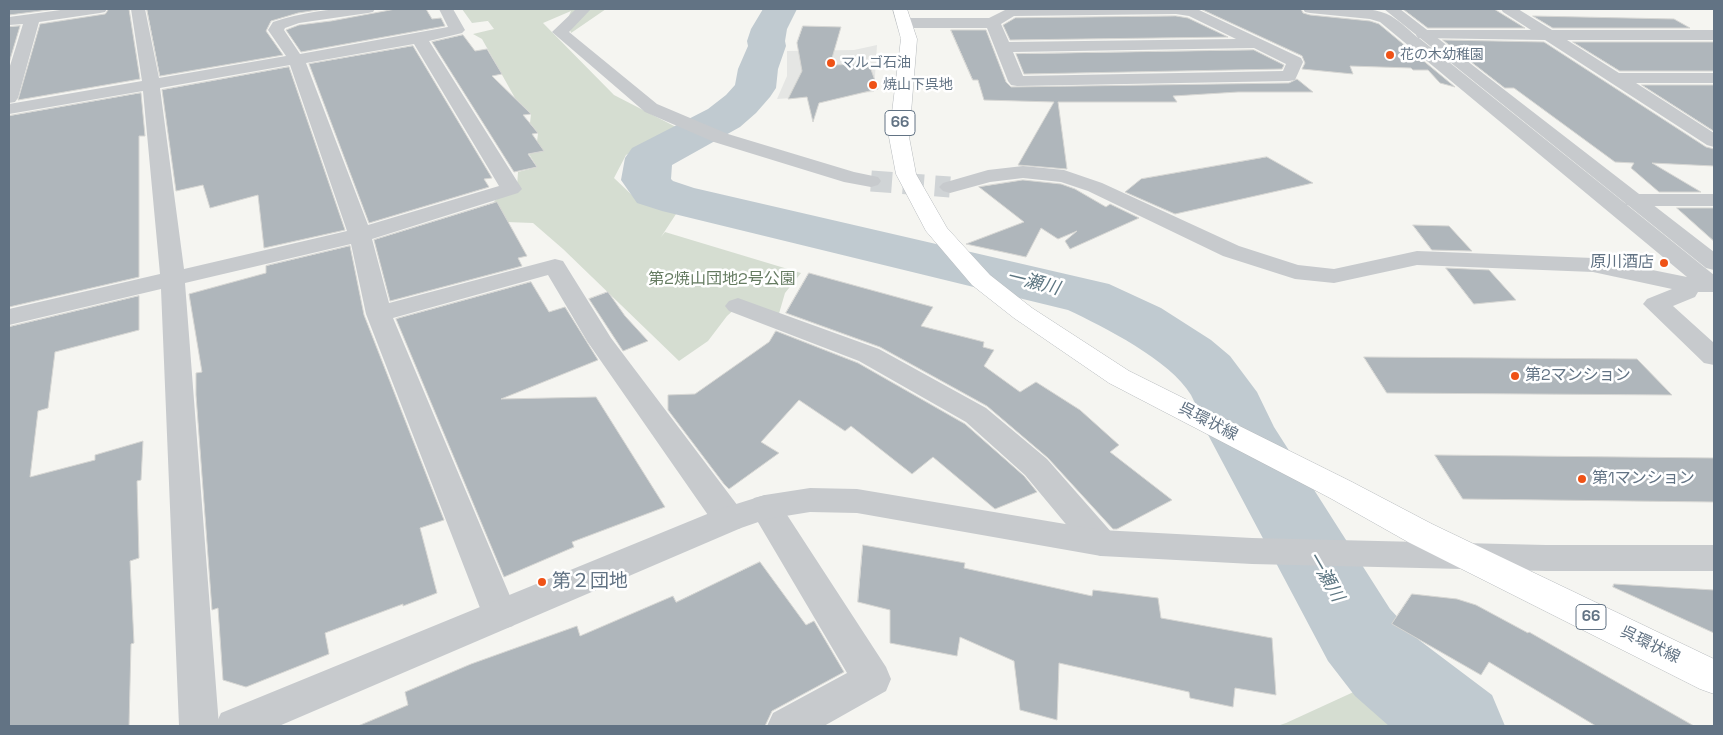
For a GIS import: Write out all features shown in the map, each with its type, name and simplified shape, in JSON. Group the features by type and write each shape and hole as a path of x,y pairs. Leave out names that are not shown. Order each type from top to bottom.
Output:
{"main road":[{"name":"呉環状線","path":"902,16 909,39 899,137 906,174 937,231 981,280 1023,313 1119,377 1467,556 1714,677"}],"street":[{"path":"9,21 100,9"},
{"path":"138,9 151,84 173,280 199,726"},
{"path":"368,9 297,19 278,25 276,30 296,59 360,235 379,314 500,615"},
{"path":"9,109 457,30 446,9"},
{"path":"584,9 560,32 651,108 721,138 851,178 871,181"},
{"path":"950,187 988,176 1023,172 1064,176 1095,187 1231,251 1295,272 1334,276 1417,258 1593,265 1684,284 1712,285 1385,19 1371,15 1310,9"},
{"path":"1391,9 1714,263"},
{"path":"1508,9 1711,137"},
{"path":"902,16 993,23 1012,12 1176,10 1192,12 1295,62 1288,76 1017,81 993,23"},
{"path":"9,98 32,18"},
{"path":"1424,35 1714,35"},
{"path":"9,317 360,235 511,189 419,38"},
{"path":"1003,47 1256,44"},
{"path":"1616,78 1714,78"},
{"path":"1634,200 1714,200"},
{"path":"379,314 555,266 600,341 729,519"},
{"path":"1684,284 1686,292 1656,304 1714,356"},
{"path":"738,306 869,355 976,415 1036,467 1102,543"},
{"path":"235,726 729,519 765,507 810,500 857,501 1102,543 1252,552 1714,558"},
{"path":"765,507 872,679 787,726"}],"shaded area":[{"name":"マルゴ石油","path":"877,45 874,92 777,99 787,76 787,51 854,50"}],"green space":[{"name":"第2焼山団地2号公園","path":"462,9 606,9 571,33 567,20 571,11 543,23 614,95 676,127 626,155 614,178 634,197 678,211 661,237 665,232 801,273 785,293 778,317 738,306 727,316 708,341 679,361 563,249 533,223 506,222 494,201 517,187 518,172 537,167 529,154 543,151 537,142 538,133 530,123 531,114 515,98 482,39 473,34 494,29 488,21 495,20 472,23"},
{"path":"1371,684 1419,726 1277,726 1286,723"}],"building":[{"path":"9,9 56,9 9,15"},
{"path":"109,9 129,9 140,79 18,100 40,24 105,14"},
{"path":"147,9 324,9 298,13 271,21 266,31 283,55 160,76"},
{"path":"396,9 426,9 432,19 441,18 445,26 301,52 286,30 299,25"},
{"path":"1201,9 1301,9 1303,13 1310,15 1370,21 1379,24 1455,87 1440,83 1428,70 1413,70 1411,68 1350,66 1353,74 1302,69 1305,63 1302,56"},
{"path":"1403,9 1494,9 1525,28 1428,28"},
{"path":"1176,16 1188,18 1228,37 1010,40 1003,25 1015,18"},
{"path":"1533,16 1674,19 1690,28 1553,28"},
{"path":"20,26 9,63 9,27"},
{"name":"マルゴ石油","path":"803,26 841,27 830,65 869,64 878,89 819,103 813,122 807,97 788,99 802,71 797,43"},
{"path":"951,30 986,30 1006,82 1011,87 1289,83 1297,79 1313,92 1238,92 1173,96 1177,102 1058,102 1067,169 1018,165 1054,102 984,100 978,80 973,80"},
{"path":"463,35 475,51 487,49 502,74 492,76 531,114 523,115 538,133 532,134 544,151 528,154 537,167 514,172 432,42"},
{"path":"1443,40 1544,42 1706,147 1714,149 1714,166 1652,163 1701,192 1659,192 1631,168 1634,163 1615,162 1514,88 1505,88"},
{"path":"1573,42 1714,42 1714,71 1620,71"},
{"path":"413,46 492,178 484,179 489,187 369,223 309,64"},
{"path":"1254,50 1284,65 1282,69 1024,74 1016,54"},
{"path":"289,67 345,230 264,248 258,195 210,208 203,185 176,191 162,90"},
{"path":"1642,85 1714,85 1714,131"},
{"path":"141,93 145,136 139,136 139,277 9,307 9,116"},
{"path":"1267,157 1313,183 1175,214 1125,192 1141,179"},
{"path":"1023,180 1061,184 1075,189 1106,207 1110,204 1139,218 1070,249 1065,241 1077,231 1058,239 1041,228 1026,257 966,244 1024,222 979,187"},
{"path":"497,202 527,256 518,258 522,266 390,301 374,240"},
{"path":"1677,208 1714,208 1714,241"},
{"path":"1413,225 1449,226 1472,251 1432,250"},
{"path":"350,246 364,315 444,520 420,528 437,593 325,633 329,654 246,687 223,680 218,608 212,610 196,395 196,373 202,372 189,294 266,273 266,266"},
{"path":"1446,268 1489,270 1516,300 1474,304"},
{"path":"809,273 933,307 921,326 984,342 983,347 994,350 984,366 1020,392 1036,382 1080,410 1119,445 1110,452 1172,500 1117,529 1113,529 1048,458 987,406 880,347 786,313"},
{"path":"531,282 549,312 565,307 598,360 501,399 596,397 665,507 572,542 574,547 504,577 396,319"},
{"path":"608,292 625,316 648,341 623,351 589,299"},
{"path":"139,296 139,330 55,352 48,408 38,411 30,477 95,460 95,455 143,441 141,480 137,481 139,558 130,561 134,643 131,644 129,726 9,726 9,327"},
{"path":"776,331 858,363 965,424 1024,476 1037,492 995,509 933,457 912,474 851,426 845,431 799,400 761,442 779,453 729,489 668,410 668,395 695,394 769,342"},
{"name":"第2マンション","path":"1364,357 1637,359 1672,395 1387,393"},
{"name":"第1マンション","path":"1435,455 1714,458 1714,502 1463,499"},
{"path":"863,545 965,563 964,568 1092,596 1093,590 1158,598 1161,618 1272,638 1276,695 1235,688 1233,707 1190,698 1189,692 1059,663 1057,720 1020,710 1014,661 960,637 957,656 890,643 890,610 858,602"},
{"path":"760,562 806,625 814,621 844,672 772,711 765,726 358,726 408,705 405,692 471,664 577,626 580,636 673,596 676,602"},
{"path":"1614,584 1714,590 1714,633 1613,587"},
{"path":"1412,594 1457,599 1476,605 1529,632 1694,726 1596,726 1489,662 1481,675 1392,624"}],"waterway":[{"name":"一瀬川","path":"780,9 769,29 766,41 767,46 758,69 755,88 741,104 724,118 649,158 646,180 655,192 680,200 1088,297 1139,321 1188,354 1207,371 1223,392 1241,431 1359,635 1387,668 1458,726"}],"tunnel":[{"path":"871,181 950,187"}],"place":[{"name":"花の木幼稚園","path":"1390,55"},
{"name":"マルゴ石油","path":"831,63"},
{"name":"焼山下呉地","path":"873,85"},
{"name":"原川酒店","path":"1664,263"},
{"name":"第2マンション","path":"1515,376"},
{"name":"第1マンション","path":"1582,479"},
{"name":"第２団地","path":"542,582"}]}
